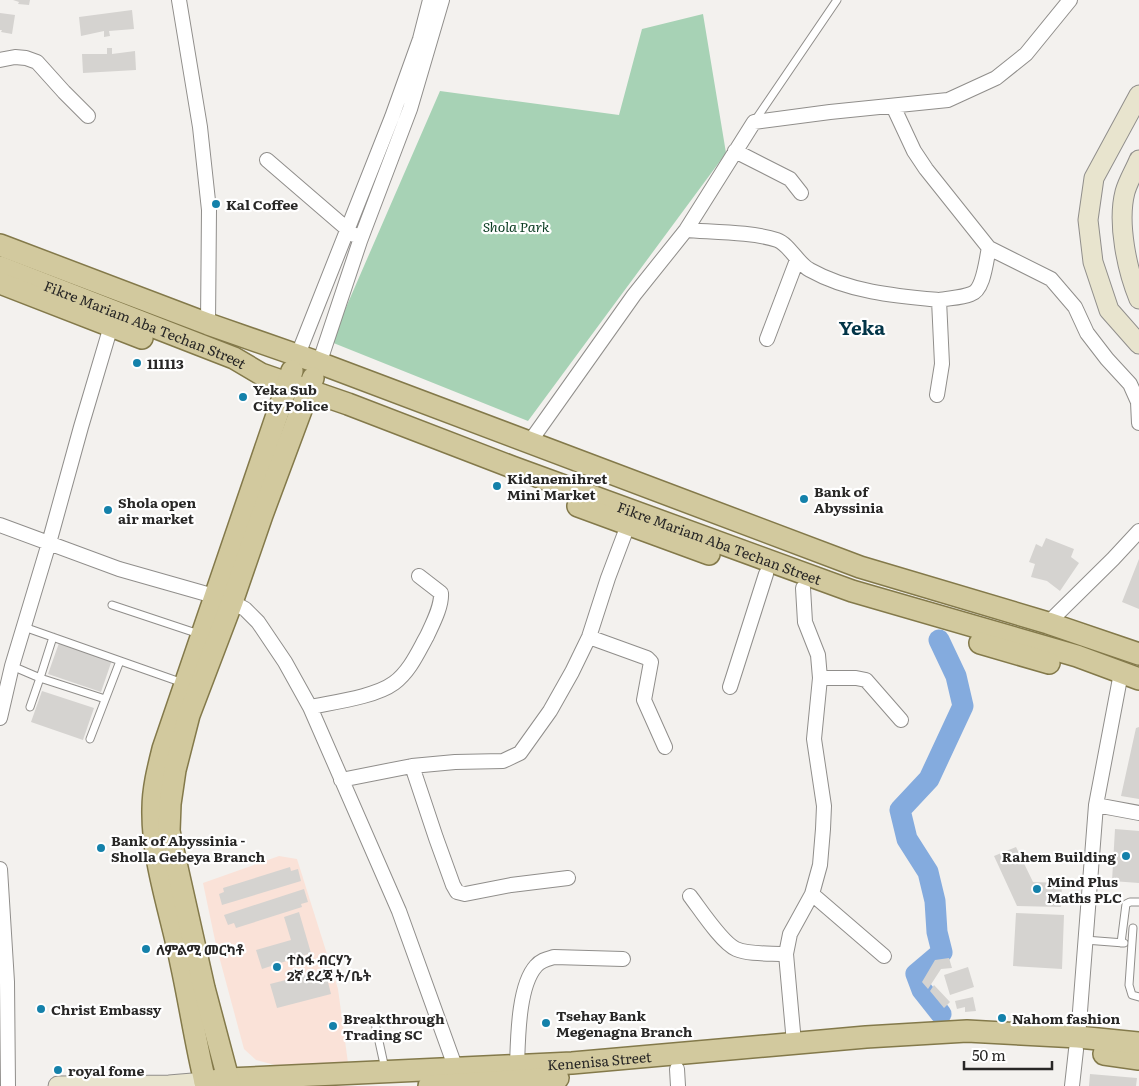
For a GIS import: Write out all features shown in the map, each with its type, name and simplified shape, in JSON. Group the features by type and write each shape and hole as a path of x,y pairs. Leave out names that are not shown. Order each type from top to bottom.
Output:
{"main road":[{"path":"1139,96 1094,178 1088,220 1093,262 1108,310 1139,344"},
{"path":"1139,160 1125,192 1122,225 1130,272 1139,299"},
{"name":"Fikre Mariam Aba Techan Street","path":"0,245 860,567 1048,622 1139,654"},
{"name":"Fikre Mariam Aba Techan Street","path":"0,267 234,358 261,374 852,591 1092,662 1130,676"},
{"path":"0,284 229,369 261,374"},
{"path":"206,1084 169,831 170,804 175,770 189,716 287,382 297,357"},
{"path":"229,1083 204,988 163,888 155,841 153,810 155,784 163,749 202,635 223,599 262,515 319,364"},
{"path":"368,412 383,430 628,525 803,588 1034,659 1070,668 1092,662"},
{"path":"852,591 860,567"},
{"name":"Kenenisa Street","path":"58,1086 206,1084 385,1072 456,1077 502,1084 573,1070 794,1043 968,1031 1077,1043 1139,1058"},
{"name":"Kenenisa Street","path":"429,1086 456,1077 517,1066 678,1077 794,1057 964,1044 1139,1043"}],"street":[{"path":"297,357 392,117 420,39 430,0"},
{"path":"319,364 360,241 410,109 442,0"},
{"path":"529,443 634,295 686,230 754,122 948,100 996,78 1026,54 1070,0"},
{"path":"181,1 200,127 208,210 208,324"},
{"path":"0,60 16,57 38,62 88,116"},
{"path":"893,106 918,157 988,248 1051,279 1075,307 1087,333 1106,359 1130,384 1138,402 1139,423"},
{"path":"735,152 790,179 801,193"},
{"path":"267,160 360,241"},
{"path":"686,230 778,240 809,270 858,288 939,300 972,294 977,290 981,284 988,248"},
{"path":"767,339 797,260"},
{"path":"937,395 942,364 939,300"},
{"path":"0,718 12,666 49,543 80,427 111,326"},
{"path":"0,525 119,569 223,599 245,609 258,622 285,662 310,707 399,911 456,1077"},
{"path":"341,780 412,766 455,762 503,761 520,753 550,711 589,637 628,525"},
{"path":"1048,622 1139,531"},
{"path":"730,687 766,574"},
{"path":"310,707 373,692 394,683 406,672 430,630 442,600 441,592 419,576"},
{"path":"794,1043 786,954 790,934 812,894 820,865 824,806 814,738 820,678 818,655 806,622 803,588"},
{"path":"589,637 647,658 651,662 644,700 665,747"},
{"path":"1072,1086 1096,805 1130,676"},
{"path":"820,678 856,678 866,680 902,720"},
{"path":"412,766 436,838 457,892 464,894 510,885 568,878"},
{"path":"1096,805 1139,813"},
{"path":"0,870 7,982 8,1086"},
{"path":"812,894 884,956"},
{"path":"690,896 727,943 736,949 786,954"},
{"path":"517,1066 523,998 536,966 543,960 554,958 623,959"}],"lane":[{"path":"754,122 837,0"},
{"path":"112,605 202,635"},
{"path":"24,627 185,684"},
{"path":"30,707 53,637"},
{"path":"90,739 120,661"},
{"path":"12,666 40,678 105,699"},
{"path":"1121,943 1126,904 1139,902"},
{"path":"1124,927 1136,928 1131,944 1130,991 1132,995 1139,997"},
{"path":"1085,940 1131,944"},
{"path":"375,1023 385,1072"}],"shaded area":[{"name":"ተስፋ ብርሃን 2ኛ ደረጃ ት/ቤት","path":"279,856 297,859 338,989 348,1063 275,1065 256,1060 244,1049 216,945 203,883"}],"green space":[{"name":"Shola Park","path":"703,14 726,153 528,421 331,342 440,91 619,115 642,29"}],"building":[{"path":"13,0 30,0 29,5 18,4 19,2"},
{"path":"132,10 134,29 109,31 110,36 104,37 104,31 81,36 79,17"},
{"path":"0,13 15,15 12,34 1,32"},
{"path":"107,48 112,48 112,54 135,51 136,70 83,73 82,54 107,54"},
{"path":"1046,538 1074,549 1071,557 1079,563 1060,591 1047,581 1031,577 1035,564 1029,562 1036,544 1042,547"},
{"path":"1139,559 1139,609 1122,602"},
{"path":"59,643 112,660 101,692 48,674"},
{"path":"42,691 94,708 83,740 31,722"},
{"path":"1139,727 1139,799 1121,796 1136,728"},
{"name":"Rahem Building","path":"1115,829 1139,831 1139,883 1112,881"},
{"path":"1016,847 1033,882 1062,883 1061,907 1017,906 994,856"},
{"path":"290,867 291,871 298,869 301,881 222,905 219,894 224,892 223,888"},
{"path":"304,889 308,902 301,904 302,907 236,928 234,923 228,925 224,915"},
{"path":"299,912 311,953 262,969 256,950 291,940 284,917"},
{"path":"1016,913 1064,915 1062,969 1013,966"},
{"path":"949,958 952,968 941,969 928,989 922,982 935,960"},
{"path":"968,967 974,987 950,995 944,975"},
{"path":"325,970 331,994 277,1008 270,984"},
{"path":"934,985 950,1002 944,1008 930,991"},
{"path":"973,997 976,1011 965,1012 965,1007 957,1009 955,1001"},
{"path":"1090,1074 1137,1078 1136,1086 1089,1086"}],"waterway":[{"path":"939,640 956,676 963,706 929,779 900,810 907,839 928,872 935,901 937,932 942,952 916,974 922,990 941,1014"}],"place":[{"name":"Kal Coffee","path":"216,204"},
{"name":"111113","path":"137,363"},
{"name":"Yeka Sub City Police","path":"243,397"},
{"name":"Kidanemihret Mini Market","path":"497,486"},
{"name":"Bank of Abyssinia","path":"804,499"},
{"name":"Shola open air market","path":"108,510"},
{"name":"Bank of Abyssinia - Sholla Gebeya Branch","path":"101,848"},
{"name":"Rahem Building","path":"1126,856"},
{"name":"Mind Plus Maths PLC","path":"1037,889"},
{"name":"ለምልሚ መርካቶ","path":"146,949"},
{"name":"ተስፋ ብርሃን 2ኛ ደረጃ ት/ቤት","path":"277,967"},
{"name":"Christ Embassy","path":"41,1009"},
{"name":"Nahom fashion","path":"1002,1018"},
{"name":"Tsehay Bank Megenagna Branch","path":"546,1023"},
{"name":"Breakthrough Trading SC","path":"333,1026"},
{"name":"royal fome","path":"58,1070"}],"district":[{"name":"Yeka","path":"862,327"}]}
